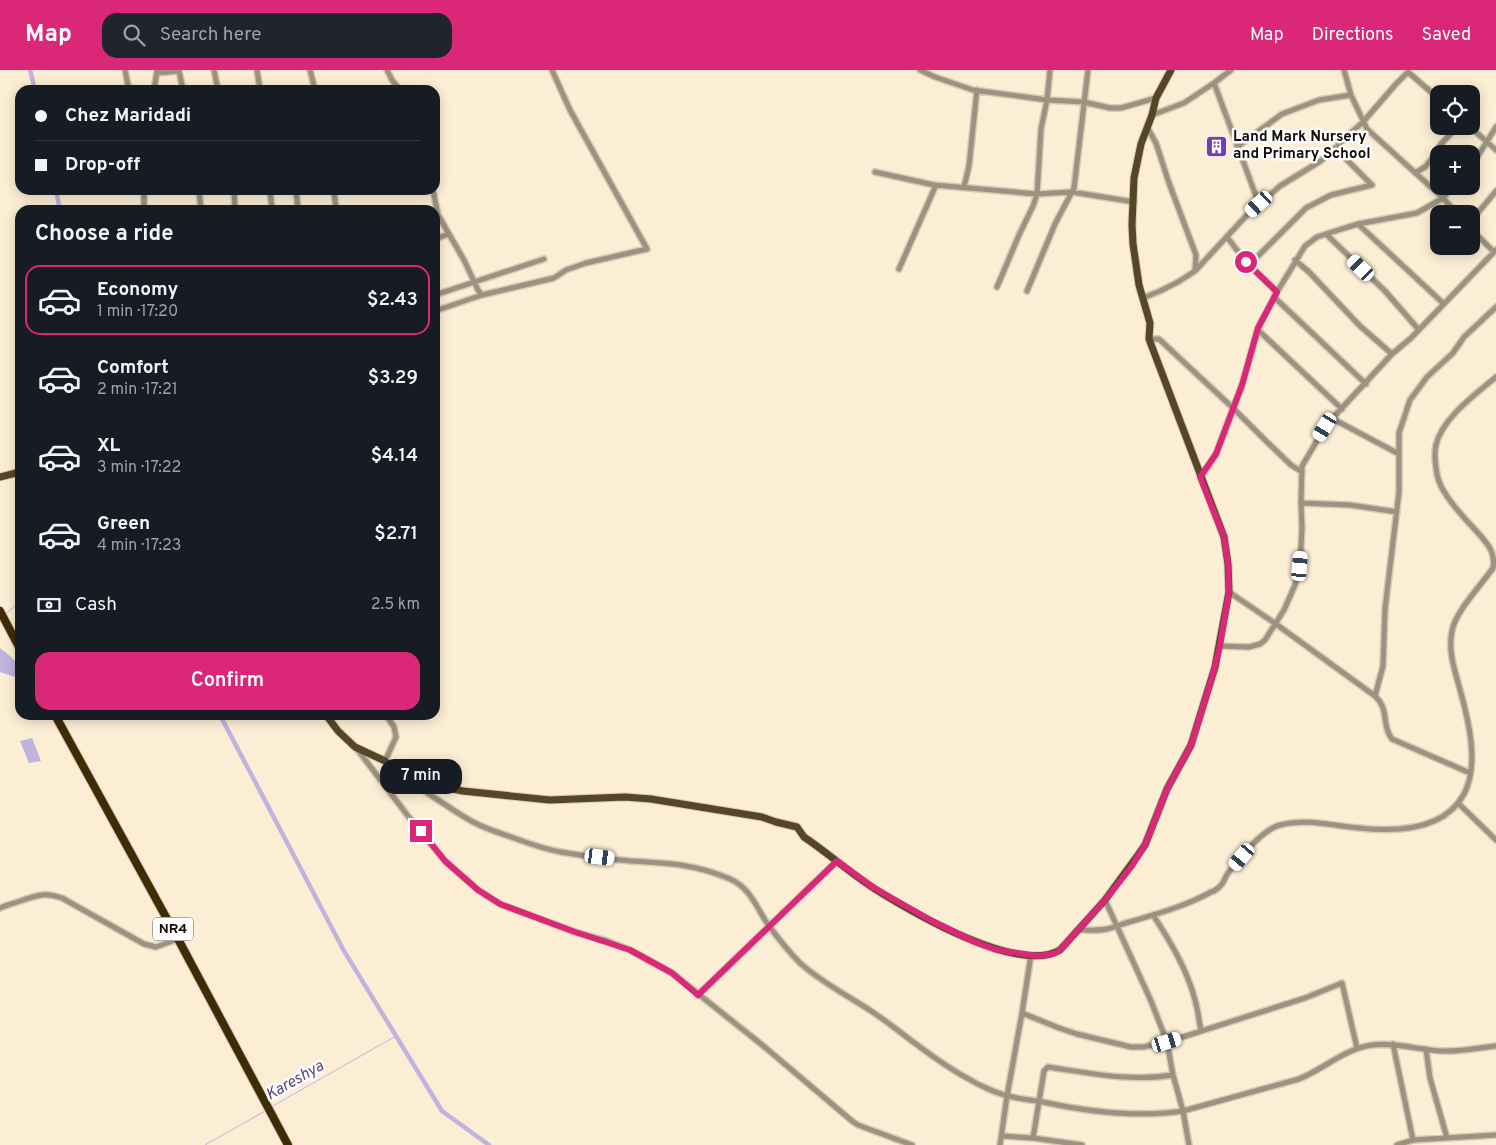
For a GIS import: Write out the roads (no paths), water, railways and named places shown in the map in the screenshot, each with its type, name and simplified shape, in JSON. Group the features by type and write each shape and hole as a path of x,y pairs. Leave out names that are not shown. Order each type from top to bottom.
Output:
{"highway":[{"path":"0,611 15,640"},
{"name":"NR4","path":"58,720 288,1145"}],"main road":[{"path":"330,720 355,747 385,761 396,771 422,783 463,791 558,800 636,798 752,814 796,827 804,837 874,888 945,928 975,942 997,950 1038,956 1053,954 1060,950 1105,900 1132,866 1145,845 1167,789 1191,745 1214,672 1229,592 1228,564 1224,537 1149,339 1150,324 1137,278 1133,244 1132,226 1136,165 1156,98 1171,70"},
{"path":"0,477 15,473"}],"street":[{"path":"124,70 128,85"},
{"path":"214,70 217,85"},
{"path":"257,70 259,85"},
{"path":"310,70 314,85"},
{"path":"387,70 396,85"},
{"path":"440,308 482,295 554,278 566,270 586,263 647,249 638,229 570,110 552,70"},
{"path":"920,70 935,77 977,90 1047,100 1084,102 1114,108 1156,98"},
{"path":"997,287 1037,194 1041,130 1050,70"},
{"path":"1027,291 1055,224 1074,188 1088,70"},
{"path":"1152,114 1184,103 1230,70"},
{"path":"1344,70 1351,95 1363,122 1372,134 1449,205"},
{"path":"155,85 157,71 179,71 182,85"},
{"path":"1143,298 1172,285 1195,271 1259,204 1280,186 1319,162 1363,122 1409,71 1430,91"},
{"path":"1214,83 1259,204"},
{"path":"964,187 969,166 977,90"},
{"path":"1237,147 1282,114 1319,100 1351,95"},
{"path":"1147,127 1156,143 1196,255 1195,271"},
{"path":"1480,153 1496,127"},
{"path":"1415,174 1435,155 1441,144 1450,135"},
{"path":"1479,135 1496,150"},
{"path":"1249,265 1306,208 1331,195 1372,185 1335,148"},
{"path":"875,172 936,185 1037,194 1072,192 1134,202"},
{"path":"899,269 936,185"},
{"path":"1480,210 1496,191"},
{"path":"1200,477 1216,454 1242,385 1258,330 1275,294 1308,243 1318,237 1358,224 1412,215 1445,195"},
{"path":"440,218 482,295"},
{"path":"1358,224 1444,304"},
{"path":"440,237 449,234"},
{"path":"1326,234 1385,291 1419,330"},
{"path":"1227,237 1275,294 1366,384"},
{"path":"1220,646 1254,646 1265,640 1276,624 1290,599 1300,566 1302,465 1325,427 1392,354 1419,330 1495,251 1480,237"},
{"path":"440,293 544,259"},
{"path":"1296,260 1360,326 1392,354"},
{"path":"1374,696 1383,666 1385,609 1399,492 1399,433 1410,400 1427,377 1453,353 1464,337 1496,307"},
{"path":"1258,330 1342,409"},
{"path":"1149,339 1159,339 1291,465 1302,472"},
{"path":"1077,930 1101,930 1116,927 1190,903 1220,887 1228,873 1258,838 1278,825 1306,822 1360,828 1398,829 1434,821 1446,814 1458,803 1466,790 1472,750 1450,642 1454,622 1490,573 1495,561 1494,555 1486,542 1445,494 1438,478 1434,456 1439,435 1448,422 1460,408 1496,377"},
{"path":"1333,419 1399,454"},
{"path":"1301,503 1350,505 1397,512"},
{"path":"1229,592 1374,696 1382,704 1387,731 1392,739 1470,773"},
{"path":"385,761 396,737 394,727 389,720"},
{"path":"355,747 445,861 478,890 500,904 630,950 672,973 852,1121 912,1145"},
{"path":"396,771 474,823 532,845 561,852 697,867 739,883 759,908 769,926 799,962 831,987 874,1013 968,1078 1007,1096 1099,1112 1149,1115 1183,1111 1299,1079 1311,1074 1343,1054 1357,1048 1372,1045 1394,1044 1449,1051 1496,1046"},
{"path":"1458,803 1496,840"},
{"path":"698,995 837,861"},
{"path":"0,908 44,893 51,894 62,898 144,944 156,947 178,939"},
{"path":"1105,900 1151,1001 1167,1042 1189,1145"},
{"path":"1153,915 1170,941 1186,974 1195,999 1202,1031"},
{"path":"1000,1145 1031,955"},
{"path":"1022,1013 1059,1028 1131,1047 1143,1047 1167,1042 1305,998 1342,983 1357,1048"},
{"path":"1394,1044 1413,1140"},
{"path":"1426,1049 1430,1078 1447,1138"},
{"path":"1033,1138 1045,1069 1048,1067 1142,1078 1173,1075"},
{"path":"1397,1145 1413,1140 1496,1135"},
{"path":"1002,1136 1082,1145"}],"waterway":[{"path":"30,70 34,85"},
{"path":"57,195 59,205"},
{"path":"6,614 15,606"},
{"path":"223,720 344,951 442,1111 489,1145"},
{"name":"Kareshya","path":"271,1107 396,1036"},
{"name":"Kareshya","path":"205,1145 265,1111"}],"place":[{"name":"Land Mark Nursery and Primary School","path":"1217,146"}]}
